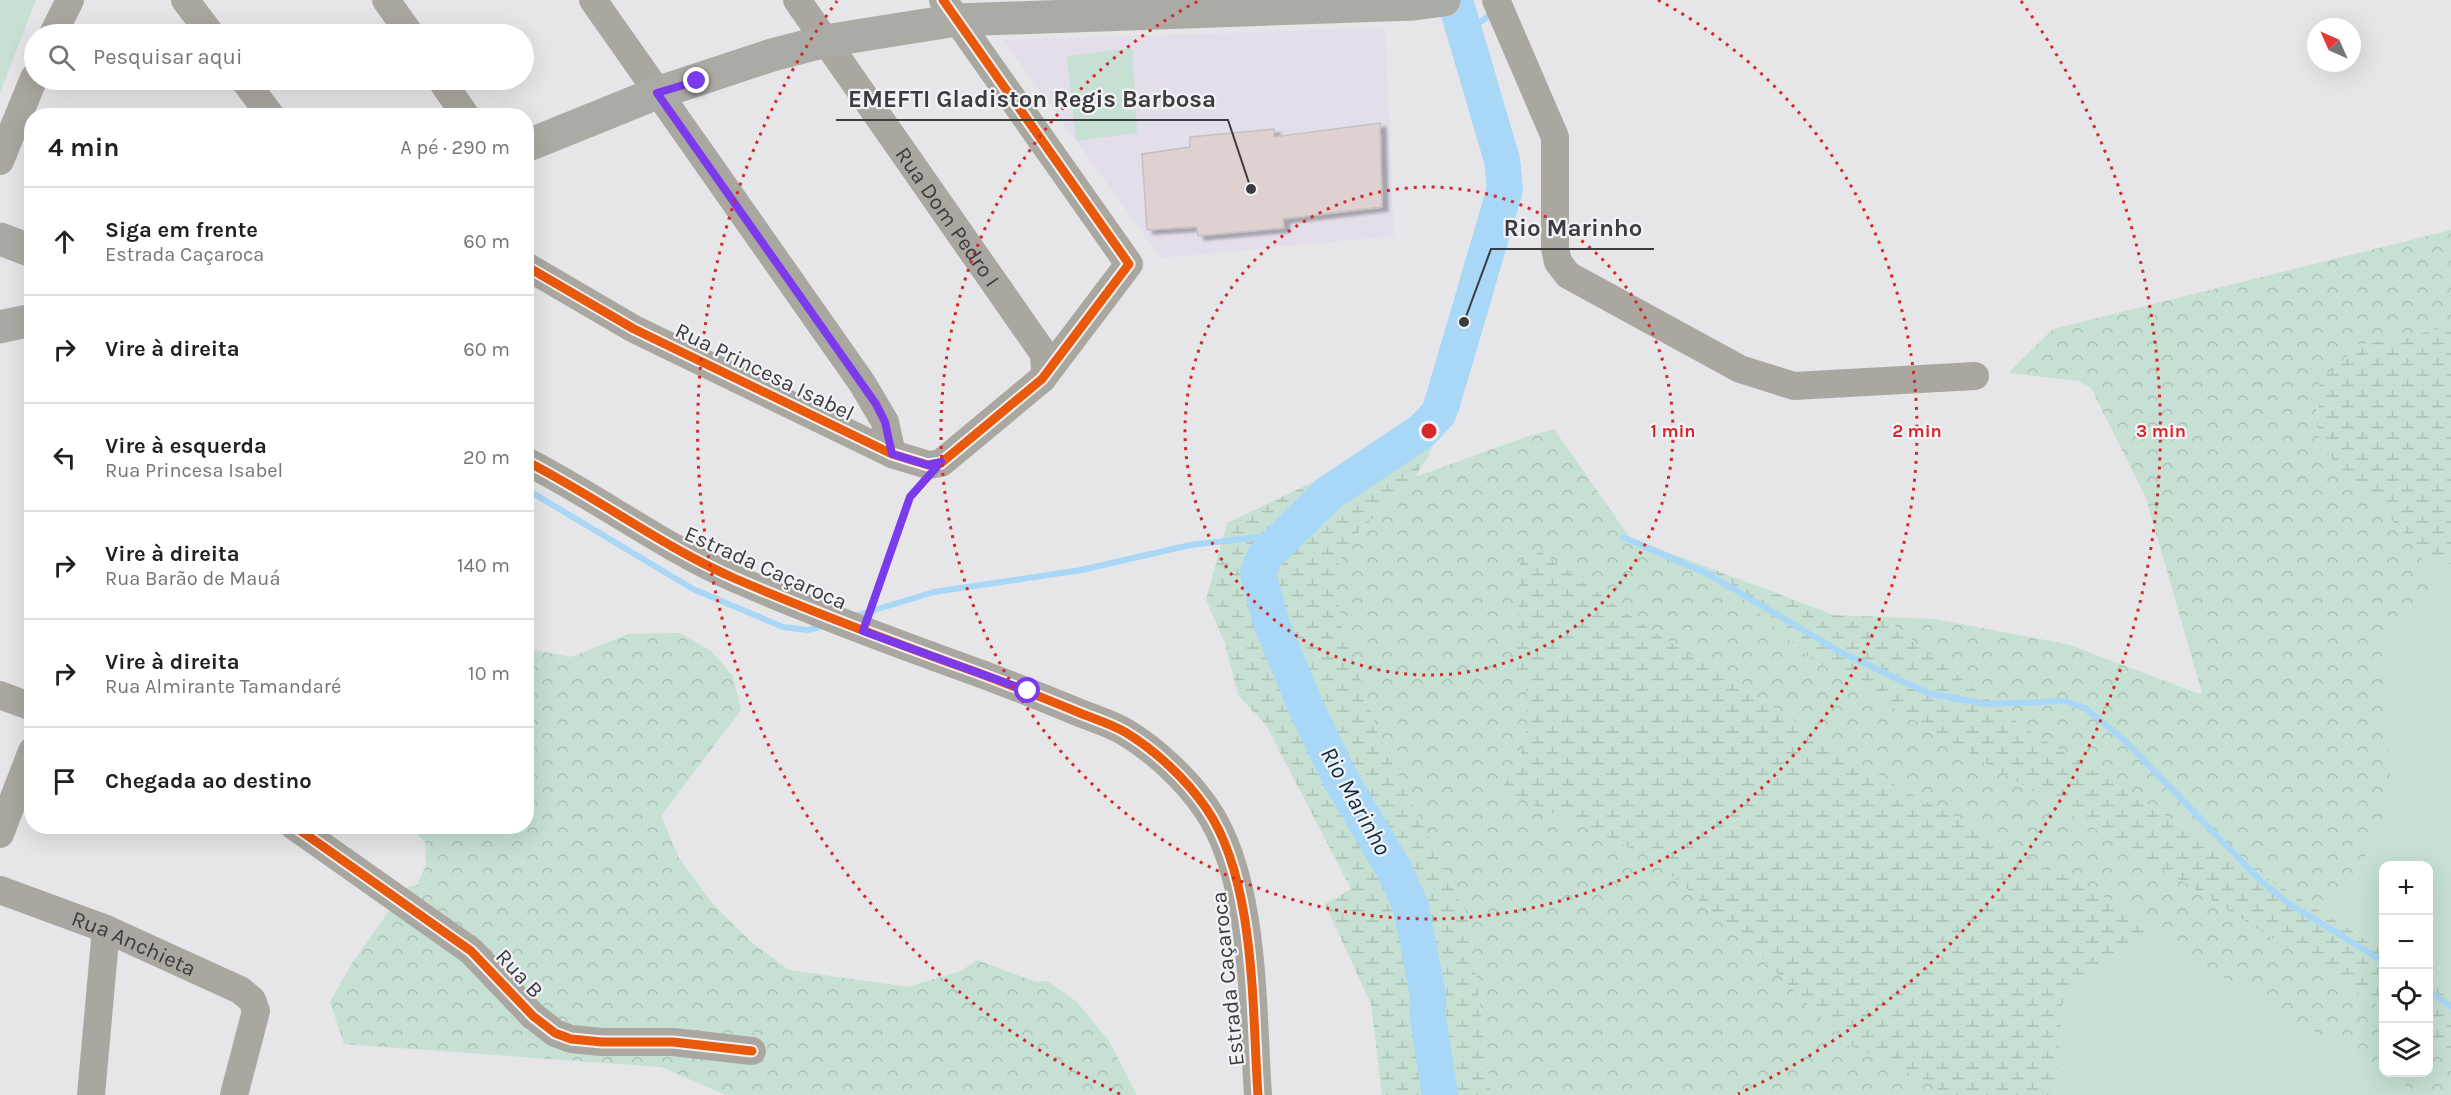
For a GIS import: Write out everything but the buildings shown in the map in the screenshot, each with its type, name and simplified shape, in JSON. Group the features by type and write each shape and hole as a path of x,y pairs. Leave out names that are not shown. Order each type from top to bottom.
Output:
{"main road":[{"path":"534,143 657,93 772,55 950,10 1429,2"},
{"path":"0,239 24,248"},
{"path":"0,327 24,322"}],"street":[{"path":"58,24 70,0"},
{"path":"185,0 203,24"},
{"path":"386,0 403,24"},
{"path":"592,0 876,404 885,422 892,454"},
{"name":"Rua Dom Pedro I","path":"796,0 1044,354 1046,371 1042,379"},
{"path":"1496,0 1555,137 1555,249 1558,262 1568,275 1740,369 1794,386 1975,376"},
{"path":"941,462 1042,379 1128,264 950,10"},
{"path":"0,161 29,90"},
{"path":"252,90 265,108"},
{"path":"448,90 460,108"},
{"name":"Rua Princesa Isabel","path":"534,271 634,329 892,454 928,465 941,462"},
{"name":"Estrada Caçaroca","path":"534,466 652,536 734,578 855,628 1028,691 1124,732 1184,781 1207,810 1229,852 1241,899 1249,964 1258,1095"},
{"path":"0,696 24,704"},
{"path":"0,834 24,772"},
{"name":"Rua B","path":"305,834 471,951 533,1016 555,1033 571,1038 602,1042 673,1042 752,1052"},
{"name":"Rua Anchieta","path":"0,890 106,929 240,990 252,1000 256,1011 234,1095"},
{"path":"91,1095 106,929"}],"path":[{"path":"855,628 910,497 941,462"}],"shaded area":[{"path":"1385,28 1394,236 1161,258 1003,40"}],"green space":[{"path":"0,0 36,0 27,24 24,24 24,31 0,93"},
{"path":"1132,48 1137,133 1076,141 1067,56"},
{"path":"2451,230 2451,325 2406,338 2317,406 2317,433 2332,459 2420,549 2431,590 2384,628 2382,665 2391,785 2378,836 2349,884 2317,909 2026,729 1883,617 1934,619 2067,644 2202,693 2146,498 2091,388 2079,381 2008,373 2053,329"},
{"path":"2451,325 2451,564 2420,549 2332,459 2317,433 2319,382 2359,344 2406,338"},
{"path":"1445,405 1429,455 1415,477 1349,542 1334,574 1342,626 1379,736 1469,920 1491,1095 1382,1095 1371,1004 1325,904 1351,889 1266,725 1238,695 1225,643 1206,600 1227,523 1381,450"},
{"path":"1554,429 1630,538 1710,568 1806,655 2177,878 2379,1005 2379,1070 2209,969 2137,915 1895,785 1642,624 1541,552 1517,660 1527,693 1527,729 1518,766 1501,790 1653,858 1756,952 1848,1045 1928,1081 1944,1095 1491,1095 1469,919 1379,736 1342,626 1334,574 1349,542 1415,477"},
{"path":"2420,549 2451,564 2451,991 2433,980 2433,861 2379,861 2379,948 2317,909 2349,884 2378,836 2391,785 2382,665 2384,628 2431,590"},
{"path":"1541,552 1642,624 1895,785 2137,915 2157,930 2091,968 2063,1001 2055,1095 1944,1095 1928,1081 1848,1045 1756,952 1653,858 1500,790 1518,766 1527,729 1527,693 1517,660 1520,559"},
{"path":"1710,568 1834,615 1883,617 2026,729 2379,948 2379,1005 2177,878 1806,655"},
{"path":"680,633 711,651 733,676 741,710 661,816 679,858 713,904 751,942 789,970 908,987 961,971 977,960 1036,982 1048,981 1077,1002 1109,1041 1137,1095 726,1095 661,1067 344,1044 330,1002 351,965 405,888 417,885 426,866 425,842 417,834 534,834 534,650 572,657 628,634"},
{"path":"2157,930 2209,969 2379,1070 2379,1077 2392,1077 2422,1095 2055,1095 2063,1001 2091,968"},
{"path":"2433,980 2451,991 2451,1051 2433,1040"},
{"path":"2433,1040 2451,1051 2451,1095 2422,1095 2391,1077 2433,1077"}],"waterway":[{"name":"Rio Marinho","path":"1440,1095 1428,1018 1428,995 1411,908 1395,871 1341,780 1304,703 1271,622 1258,573 1265,556 1329,493 1422,431 1438,414 1442,404 1505,189 1502,160 1455,0"},
{"path":"1466,32 1493,13"},
{"path":"534,494 693,589 783,627 808,630 823,626"},
{"path":"855,616 934,592 1081,570 1190,545 1285,534"},
{"path":"1623,537 1708,574 1842,653 1928,693 1985,704 2065,701 2085,708 2125,741 2261,881 2288,903 2379,959"},
{"path":"2433,994 2451,1006"}],"cycle path":[{"path":"534,271 634,329 892,454 928,465 941,463 1042,379 1129,264 943,0"},
{"path":"534,465 656,537 736,579 825,616 1109,724 1136,739 1159,756 1189,786 1206,808 1222,838 1234,871 1243,908 1248,947 1258,1095"},
{"path":"305,834 471,951 533,1016 555,1033 571,1039 602,1042 673,1042 752,1051"}],"place":[{"name":"EMEFTI Gladiston Regis Barbosa","path":"1251,189"},
{"name":"Rio Marinho","path":"1464,322"}],"route":[{"path":"697,81 657,93 876,404 885,422 892,454 928,465 941,462 910,497 863,631 1028,691"}]}
